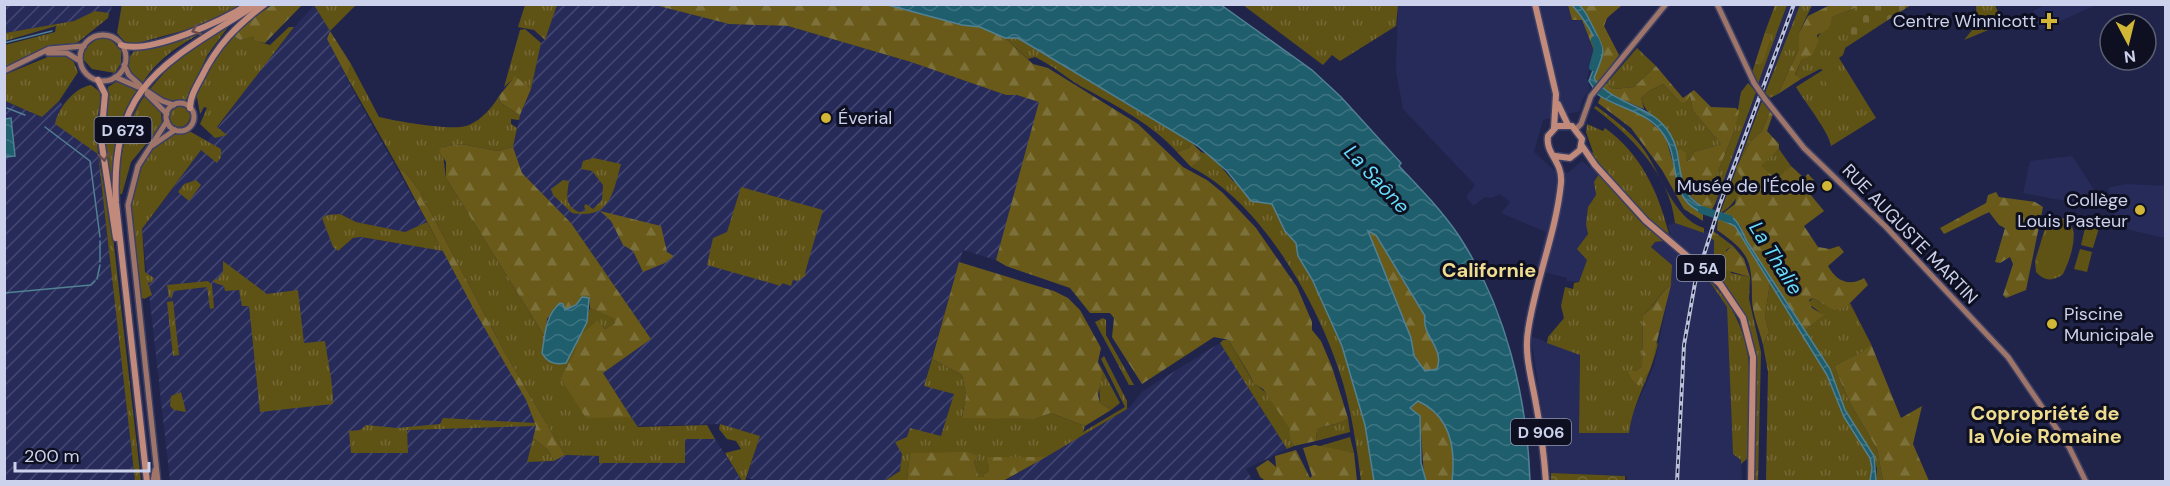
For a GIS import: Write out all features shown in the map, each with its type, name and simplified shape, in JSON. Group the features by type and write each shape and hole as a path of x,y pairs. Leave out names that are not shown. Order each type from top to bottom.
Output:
{"main road":[{"path":"121,45 137,47 181,35 249,4"},
{"name":"D 673","path":"145,482 115,187 117,151 127,118 140,93 163,65 190,45 257,4"},
{"path":"190,108 192,95 218,46 239,24 265,4"},
{"path":"1535,4 1557,102 1568,125 1576,129 1582,145 1571,158 1555,156 1547,142 1554,128 1557,102"},
{"path":"1576,129 1581,124 1591,96 1666,4"},
{"name":"RUE AUGUSTE MARTIN","path":"1717,4 1754,83 1798,142 1880,220 2004,352 2059,430 2086,482"},
{"path":"37,55 63,52 80,61 87,75 98,80 115,77 139,86 129,75 124,65 124,52 114,38 100,36 91,39 84,46 80,61"},
{"path":"4,71 49,49 84,46"},
{"path":"115,77 124,65"},
{"path":"98,80 105,94 101,139 126,294"},
{"path":"147,150 176,130 186,129 192,123 194,116 185,104 174,105 146,92 176,130"},
{"path":"158,482 128,219 132,180 174,105"},
{"path":"1554,128 1568,125"},
{"name":"D 5A","path":"1582,145 1594,165 1654,230 1720,284 1743,318 1753,357 1751,482"},
{"name":"D 906","path":"1555,156 1562,174"},
{"name":"D 906","path":"1546,482 1542,440 1529,362 1528,331 1556,219 1562,174 1571,158"},
{"name":"D 5A","path":"1571,158 1582,159 1594,165"},
{"path":"153,482 155,469"}],"shaded area":[{"path":"5,5 113,5 109,13 95,11 74,21 5,33"},
{"path":"314,5 330,31 327,39 358,100 427,222 405,232 356,222 340,214 322,218 338,251 353,238 361,237 443,251 526,400 536,426 527,462 554,461 565,455 599,456 599,462 685,463 685,439 715,439 742,481 170,481 142,230 277,47"},
{"path":"557,5 655,5 729,24 788,26 911,62 1006,95 1017,95 1040,102 996,260 963,250 924,385 954,394 941,436 902,454 900,471 883,481 760,481 747,478 759,436 720,424 637,426 603,373 651,339 571,223 522,173 513,147 520,115 530,93 541,43 545,40"},
{"path":"1398,5 1568,5 1572,21 1582,20 1595,53 1587,77 1590,89 1582,100 1580,111 1543,120 1534,152 1554,170 1568,173 1582,161 1599,174 1594,182 1596,195 1588,207 1587,260 1579,282 1567,281 1567,278 1536,270 1546,232 1501,213 1510,202 1500,194 1492,198 1485,197 1473,206 1466,197 1475,185 1403,109 1396,71"},
{"path":"1787,5 1800,5 1765,93 1758,84"},
{"name":"Centre Winnicott","path":"2041,5 2096,5 2040,30 2033,11 2042,7"},
{"path":"1756,92 1762,101 1722,206 1715,204"},
{"path":"4,101 42,117 59,101 63,105 57,114 98,154 135,481 5,481"},
{"path":"2072,156 2095,191 2098,207 2023,193 2030,161"},
{"name":"Collège Louis Pasteur","path":"2126,184 2165,186 2165,238 2117,227 2108,188"},
{"path":"1675,223 1703,233 1712,232 1710,237 1714,239 1714,272 1708,279 1727,307 1733,454 1741,460 1742,481 1627,482 1627,476 1551,473 1531,336 1580,355 1579,433 1629,433 1630,420 1654,366 1672,278 1672,265 1651,247 1655,242 1663,241 1670,233 1668,225"},
{"path":"1220,343 1287,449 1246,469 1253,481 1003,482 1130,407 1143,391"}],"green space":[{"path":"122,4 242,5 193,28 134,44 125,42 117,33"},
{"path":"272,5 302,5 265,43 259,42 253,36 240,40 230,34"},
{"path":"314,5 356,5 330,31"},
{"path":"525,5 557,5 545,40 534,30 518,27"},
{"path":"655,5 888,5 962,25 980,27 1005,38 1033,64 1048,68 1138,124 1183,167 1207,180 1223,193 1256,228 1297,287 1312,322 1312,330 1321,341 1332,367 1348,418 1317,430 1316,441 1294,446 1289,438 1290,429 1263,389 1254,384 1229,340 1214,337 1142,384 1112,337 1114,318 1110,313 1090,313 1070,288 1006,266 996,260 1039,102 1017,95 1006,95 911,62 788,26 729,24"},
{"path":"1243,5 1398,5 1396,26 1340,61 1332,55 1323,65"},
{"path":"1568,5 1622,5 1607,18 1604,26 1619,55 1598,84 1594,78 1603,49 1595,53 1582,20 1572,20"},
{"path":"1775,5 1787,5 1758,84 1752,73 1755,63 1759,65 1771,34 1765,32"},
{"path":"1800,5 1812,5 1799,33 1799,49 1778,94 1770,98 1765,93"},
{"path":"1830,5 1856,5 1858,7 1832,17 1828,29 1817,35 1818,42 1812,55 1802,59 1795,75 1801,79 1778,94 1799,49 1799,33 1808,16"},
{"path":"1856,5 1911,5 1845,48"},
{"path":"1976,5 1995,5 2003,24 1964,40 1977,24"},
{"path":"1858,7 1843,55 1839,58 1876,118 1831,146 1822,125 1796,87 1823,70 1820,69 1801,79 1795,76 1802,59 1832,17"},
{"path":"95,11 109,13 108,18 77,43 52,45 5,67 5,45 55,32 56,26 5,41 5,33 74,21"},
{"path":"230,17 170,53 159,62 142,84 127,69 127,60 135,50 169,41"},
{"path":"229,26 208,54 186,100 166,101 149,90 178,57"},
{"path":"289,27 294,27 217,127 227,135 215,138 200,124 207,108 204,107 200,114 196,92 211,62 230,34 240,40 253,35 259,42 270,45"},
{"path":"525,29 541,43 531,89 513,79 504,87 520,30"},
{"path":"330,31 351,64 347,77 327,39"},
{"path":"1765,32 1772,34 1763,62 1759,65 1755,63"},
{"path":"98,38 110,39 121,50 121,63 115,73 92,69 84,60 84,49"},
{"path":"1005,38 1017,38 1192,143 1189,148 1177,152 1157,133 1132,116 1041,60 1035,57 1028,59"},
{"path":"1637,48 1656,66 1634,87 1613,89 1606,84"},
{"path":"65,55 72,58 78,72 59,101 42,117 5,101 4,75 50,56"},
{"path":"351,64 379,117 425,125 462,127 474,123 490,109 499,96 501,103 520,115 519,120 511,119 511,124 517,128 513,147 498,151 461,144 442,147 446,178 545,337 542,353 566,362 590,308 616,319 615,323 605,329 597,322 579,337 577,355 566,367 615,416 631,417 638,427 707,425 715,439 685,439 685,463 599,463 599,456 565,455 504,351 419,190 405,172 399,169 347,77"},
{"path":"1656,66 1683,98 1694,90 1711,107 1736,108 1739,111 1734,132 1708,196 1715,204 1711,211 1702,207 1689,194 1681,178 1677,160 1676,151 1681,149 1686,153 1686,161 1691,159 1694,152 1721,144 1693,111 1690,96 1684,103 1679,101 1663,84 1641,98 1644,109 1613,96 1602,87 1606,84 1613,89 1634,87"},
{"path":"1831,68 1843,88 1833,94 1821,74"},
{"path":"515,76 531,89 520,115 501,103 499,96"},
{"path":"119,80 138,89 124,113 116,139 112,194 104,144 108,87"},
{"path":"1748,83 1756,92 1715,204 1708,196 1734,132 1741,92"},
{"path":"1663,84 1679,101 1690,96 1693,111 1721,144 1694,152 1691,159 1685,161 1681,150 1676,151 1668,134 1648,111 1641,98"},
{"path":"91,85 100,92 101,101 96,123 98,154 55,124 60,112 73,94"},
{"path":"145,95 161,112 162,125 131,162 122,194 118,194 124,143 132,118"},
{"path":"1601,96 1638,111 1665,135 1682,195 1703,214 1703,221 1684,209 1662,170 1631,128 1598,103"},
{"path":"1762,101 1770,111 1762,131 1750,142 1739,163"},
{"path":"179,105 187,108 190,116 187,124 179,127 171,124 168,116 171,108"},
{"path":"1596,106 1637,141 1657,172 1634,143 1594,108"},
{"path":"1770,111 1773,114 1767,131 1779,144 1779,149 1761,166 1777,179 1791,166 1804,178 1808,174 1814,180 1805,188 1824,211 1804,226 1818,247 1830,249 1839,246 1844,252 1828,266 1839,279 1853,282 1864,278 1868,285 1846,307 1834,310 1813,298 1809,300 1812,308 1824,315 1805,330 1746,240 1740,225 1722,214 1735,204 1741,177 1736,168 1750,142 1762,131"},
{"path":"1587,124 1603,131 1605,128 1629,149 1653,188 1669,234 1652,222 1591,155 1593,152 1586,132"},
{"path":"191,132 221,149 221,157 217,163 201,150 142,229 145,272 154,278 148,283 152,295 144,299 141,297 131,228 131,192 140,166 155,145 178,133"},
{"path":"1192,143 1201,152 1197,163 1191,167 1177,152 1189,148"},
{"path":"461,144 498,151 513,147 522,173 571,223 651,339 603,373 631,417 586,418 561,379 574,354 578,337 597,321 605,329 615,323 615,319 590,308 589,298 565,310 563,304 560,303 547,319 545,337 446,178 446,162 439,151 442,147"},
{"path":"1779,149 1791,166 1778,179 1760,166"},
{"path":"1201,152 1211,155 1233,181 1272,204 1285,231 1296,243 1298,256 1312,279 1342,346 1365,425 1374,481 1361,481 1354,432 1343,383 1320,323 1304,291 1286,260 1242,205 1217,184 1191,167 1197,163"},
{"path":"98,154 113,237 141,481 135,481"},
{"path":"594,158 621,164 612,194 608,202 595,212 572,213 553,195 551,189 563,180 569,181 567,195 571,206 579,212 586,211 584,206 586,204 593,209 602,200 603,185 592,171 581,169 583,161"},
{"path":"399,169 405,172 419,190 504,351 565,455 554,461 548,450 533,438 536,426 526,400 477,315"},
{"path":"1737,169 1742,181 1741,188 1735,201 1720,213"},
{"path":"1599,174 1638,219 1663,241 1655,242 1651,247 1672,265 1671,285 1643,315 1642,366 1636,371 1629,371 1631,379 1639,385 1655,344 1658,343 1652,366 1634,410 1629,433 1579,433 1580,355 1547,343 1548,337 1564,318 1561,306 1565,287 1573,289 1574,283 1579,282 1587,260 1577,249 1588,234 1586,224 1588,207 1596,195 1594,182"},
{"path":"1658,175 1675,205 1693,223 1704,228 1704,233 1675,223 1672,205"},
{"path":"196,180 201,185 189,201 178,192 184,184"},
{"path":"741,187 823,210 806,275 798,281 793,280 791,286 782,283 781,286 707,265 713,238 727,232"},
{"path":"1996,192 1999,197 2035,202 2043,207 2026,290 2006,298 2003,295 2013,264 2010,257 2000,263 1995,262 2005,228 1999,225 1989,212 1944,234 1940,228 1986,203 1988,195"},
{"path":"600,211 661,226 667,252 674,256 665,263 643,272 633,251 623,245 611,221"},
{"path":"340,214 356,222 405,232 427,222 443,251 361,237 353,238 338,251 333,247 322,218 327,215"},
{"path":"2057,217 2066,219 2071,224 2074,240 2063,274 2049,279 2036,272 2035,261 2047,222"},
{"path":"1718,218 1735,226 1770,283 1765,316 1769,332 1763,345 1753,311 1750,267 1743,252 1717,230"},
{"path":"2086,224 2099,228 2093,248 2081,245"},
{"path":"2048,225 2071,231 2060,272 2037,265"},
{"path":"1367,230 1376,235 1425,317 1438,355 1437,369 1425,371 1414,355 1411,338"},
{"path":"1712,230 1733,246 1726,250 1731,273 1750,277 1749,299 1761,352 1758,481 1754,481 1757,396 1753,345 1746,321 1733,296 1714,272 1714,240 1710,238"},
{"path":"1733,246 1744,259 1750,277 1722,269 1723,256"},
{"path":"2080,249 2092,252 2087,272 2074,269"},
{"path":"223,261 267,294 298,290 304,343 325,341 333,404 260,412 249,306 242,306 239,290 225,291 224,286 213,280 218,279 223,272"},
{"path":"959,262 1054,291 1068,298 1080,310 1101,348 1098,362 1102,373 1098,395 1100,403 1111,410 1085,426 1051,413 1035,419 962,418 966,395 962,375 932,359"},
{"path":"1708,279 1725,299 1737,320 1745,341 1749,363 1748,458 1741,464 1741,460 1733,454 1727,307"},
{"path":"208,281 212,285 214,308 210,309 207,287 173,291 172,298 169,297 167,285"},
{"path":"1770,283 1827,375 1844,417 1870,458 1872,468 1870,481 1766,481 1768,372 1763,345 1769,332 1765,316"},
{"path":"1671,285 1650,369 1639,386 1631,379 1628,371 1636,371 1642,366 1643,315"},
{"path":"1813,298 1836,308 1850,303 1871,344 1865,351 1834,366 1850,403 1877,449 1883,481 1876,481 1877,469 1873,455 1845,410 1830,369 1805,330 1823,315 1808,303"},
{"path":"173,301 179,355 173,356 167,302"},
{"path":"1103,318 1106,320 1106,335 1134,385 1129,385 1095,322"},
{"path":"1223,340 1229,340 1254,384 1270,398 1279,410 1291,429 1289,438 1294,446 1287,449 1220,343"},
{"path":"1871,344 1901,418 1922,406 1913,444 1929,481 1883,481 1877,449 1850,403 1834,366 1864,351"},
{"path":"1104,356 1127,401 1127,409 1046,457 988,457 989,470 983,477 979,477 974,462 979,456 910,453 907,480 883,482 900,471 902,454 895,442 907,437 910,428 941,436 954,394 924,386 932,359 962,375 966,395 962,417 1035,419 1051,413 1085,426 1083,432 1125,407 1101,359"},
{"path":"1098,362 1120,403 1111,410 1100,403"},
{"path":"181,392 186,412 174,410 170,406 171,396"},
{"path":"1418,401 1438,415 1449,434 1453,456 1452,481 1426,481 1424,478 1420,416 1410,409"},
{"path":"443,418 535,423 536,426 407,430 408,453 351,453 349,431 360,430 366,425 397,428 440,424"},
{"path":"1348,418 1350,432 1316,441 1317,430"},
{"path":"720,424 760,436 745,481 742,481 725,453 741,449 736,441 727,439 719,429"},
{"path":"1350,437 1354,453 1317,447"},
{"path":"533,438 548,450 554,461 527,462"},
{"path":"1315,445 1354,453 1357,481 1267,482 1260,477 1256,468 1268,460 1276,467 1275,456 1296,450 1310,478 1312,476 1303,448"},
{"path":"967,452 979,456 974,462 979,477 983,477 989,470 987,457 1046,457 1003,481 902,481 907,480 910,453"},
{"path":"1551,473 1625,476 1625,481 1551,481"}],"water":[{"name":"La Saône","path":"888,5 1221,5 1312,70 1341,97 1401,163 1399,166 1459,236 1475,264 1490,293 1511,354 1524,417 1530,481 1452,481 1453,457 1449,434 1438,415 1418,401 1410,408 1420,416 1421,463 1426,481 1374,481 1365,425 1342,346 1312,279 1298,256 1296,243 1285,231 1272,204 1251,201 1227,171 1198,146 1018,38 1005,38 980,27 962,25","holes":["1368,231 1376,235 1425,316 1426,329 1438,355 1437,369 1425,371 1414,356 1411,338"]},
{"path":"1572,5 1579,5 1583,9 1602,46 1602,55 1594,78 1598,84 1594,89 1589,81 1597,59 1597,46 1588,27"},
{"path":"1602,87 1619,99 1647,112 1663,125 1675,144 1684,187 1689,196 1698,204 1711,211 1710,215 1696,209 1686,201 1680,191 1669,145 1664,135 1650,120 1597,94"},
{"path":"11,118 15,156 5,157 5,119"},
{"path":"1720,213 1730,216 1737,222 1746,240 1830,369 1845,410 1874,456 1876,481 1870,481 1872,468 1870,458 1844,417 1827,375 1735,226 1718,218"},
{"path":"582,297 589,298 587,322 566,363 549,361 542,353 546,326 551,314 560,303 563,304 565,310 576,305"}],"waterway":[{"path":"4,43 52,31"},
{"name":"La Thalie","path":"1593,67 1598,48 1595,40"},
{"path":"7,108 25,115"},
{"path":"45,127 90,161 100,237"},
{"name":"La Thalie","path":"1702,210 1729,219"},
{"path":"100,241 100,262"},
{"path":"97,279 100,265"},
{"path":"4,293 91,285 95,281"}],"railway":[{"path":"1677,482 1684,345 1695,283 1720,204 1794,4"}],"place":[{"name":"Centre Winnicott","path":"2049,21"},
{"name":"Éverial","path":"826,118"},
{"name":"Musée de l'École","path":"1827,186"},
{"name":"Collège Louis Pasteur","path":"2140,210"},
{"name":"Piscine Municipale","path":"2052,324"}],"district":[{"name":"Californie","path":"1489,270"},
{"name":"Copropriété de la Voie Romaine","path":"2045,424"}]}
